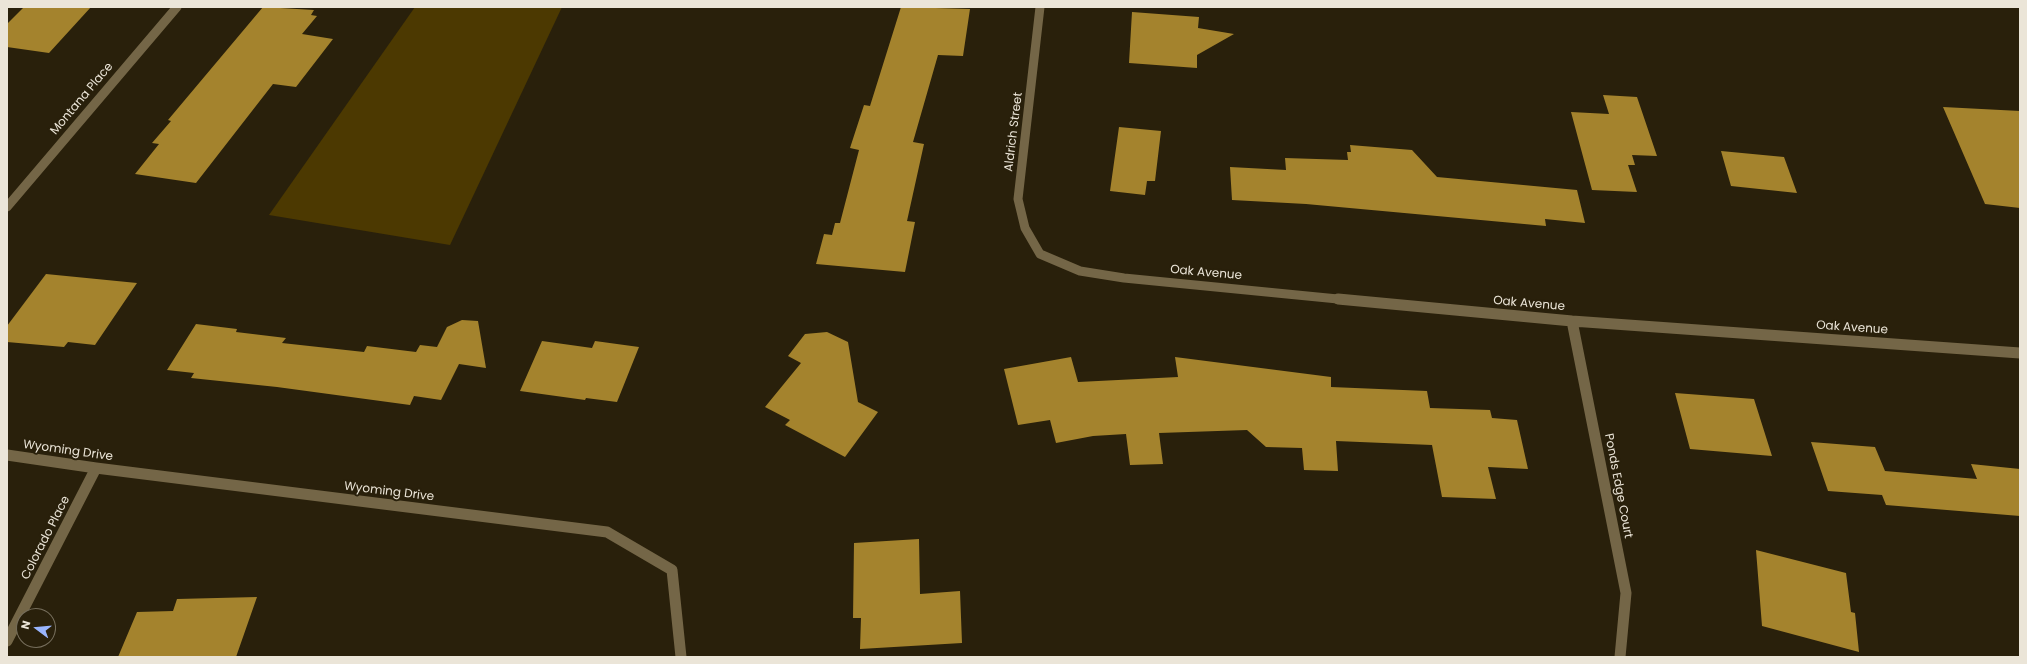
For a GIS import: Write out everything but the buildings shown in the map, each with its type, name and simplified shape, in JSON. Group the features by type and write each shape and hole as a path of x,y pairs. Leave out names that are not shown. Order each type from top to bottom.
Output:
{"street":[{"name":"Montana Place","path":"7,207 177,7"},
{"name":"Aldrich Street","path":"1040,7 1018,199 1025,228 1040,254"},
{"name":"Oak Avenue","path":"1040,254 1080,271 1124,278 1572,321 2020,353"},
{"name":"Ponds Edge Court","path":"1572,321 1626,593 1620,657"},
{"name":"Wyoming Drive","path":"7,455 96,468 607,532 672,570 680,657"},
{"name":"Colorado Place","path":"7,641 96,468"}],"shaded area":[{"path":"415,7 562,7 450,245 269,215"}]}
